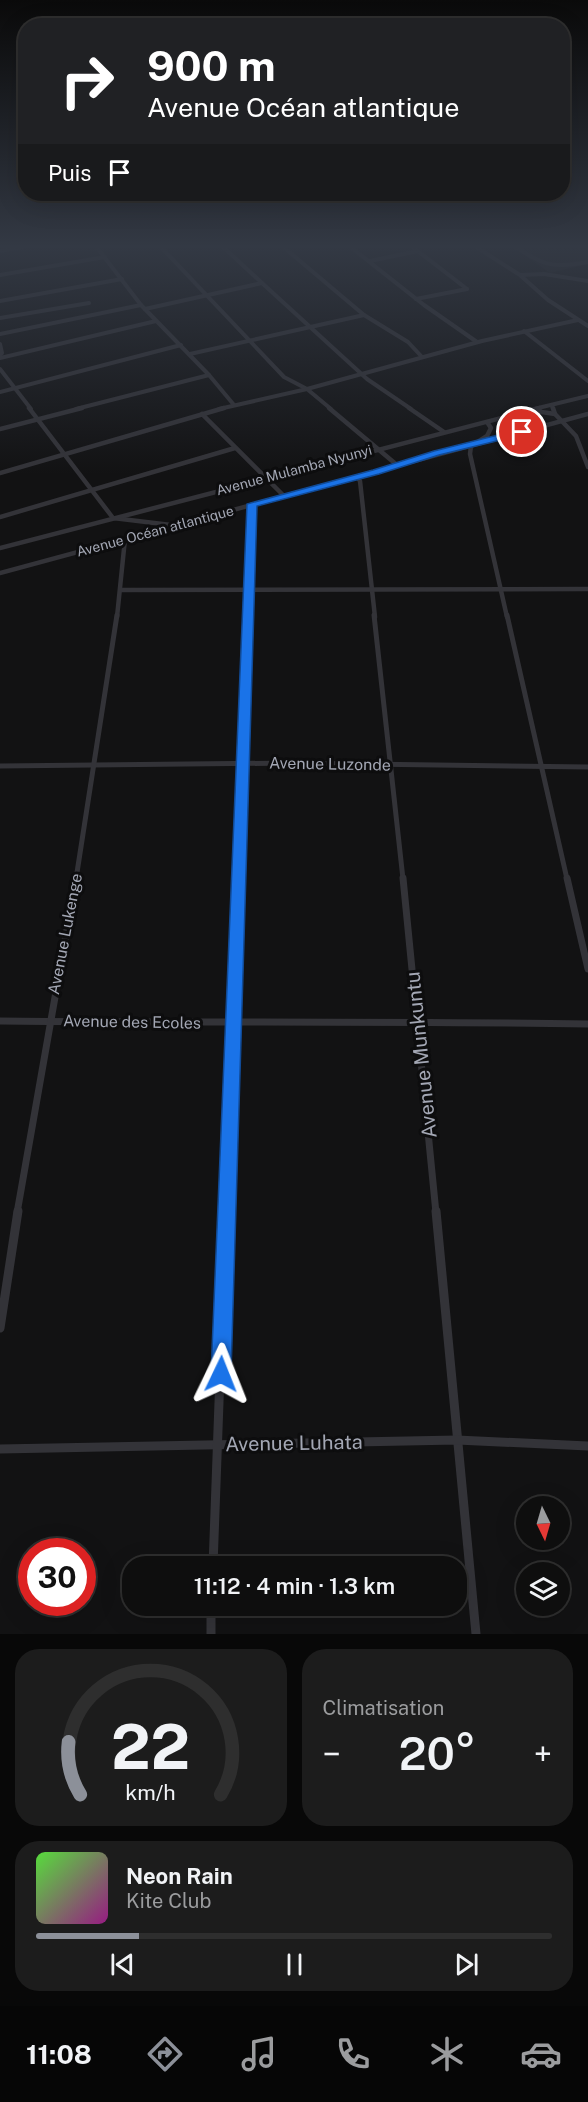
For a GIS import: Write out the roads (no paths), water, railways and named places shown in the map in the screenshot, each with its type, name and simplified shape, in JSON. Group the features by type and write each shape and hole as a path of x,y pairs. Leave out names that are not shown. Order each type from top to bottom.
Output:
{"street":[{"path":"0,334 62,321"},
{"path":"0,357 155,321"},
{"path":"156,321 190,354 234,405"},
{"path":"232,321 284,377 306,389 397,465"},
{"path":"306,321 360,374 444,432"},
{"path":"190,354 334,321"},
{"path":"374,321 408,342 422,357"},
{"path":"448,321 477,342"},
{"path":"0,473 234,405 306,389 477,342 572,321"},
{"path":"524,331 588,381"},
{"path":"0,344 3,353 0,357"},
{"path":"0,392 181,345"},
{"path":"0,369 113,518 177,525"},
{"path":"0,429 209,375"},
{"name":"Avenue Mulamba Nyunyi","path":"0,548 265,477 588,396"},
{"path":"552,406 555,414 576,436 588,467"},
{"path":"533,411 555,414"},
{"path":"202,414 284,496"},
{"name":"Avenue Océan atlantique","path":"0,573 588,414"},
{"path":"487,422 491,428 488,434 471,447 472,462 588,969"},
{"path":"488,434 507,436"},
{"path":"0,517 235,448"},
{"name":"Avenue Munkuntu","path":"357,477 360,481 418,1021 476,1634"},
{"path":"213,1556 252,504"},
{"name":"Avenue Lukenge","path":"0,1328 95,765 121,590 125,539"},
{"path":"121,590 588,590"},
{"name":"Avenue Luzonde","path":"0,766 291,763 588,767"},
{"name":"Avenue des Ecoles","path":"0,1021 234,1023 418,1021 588,1024"},
{"name":"Avenue Luhata","path":"0,1449 457,1440 588,1446"},
{"path":"211,1616 211,1634"}]}
